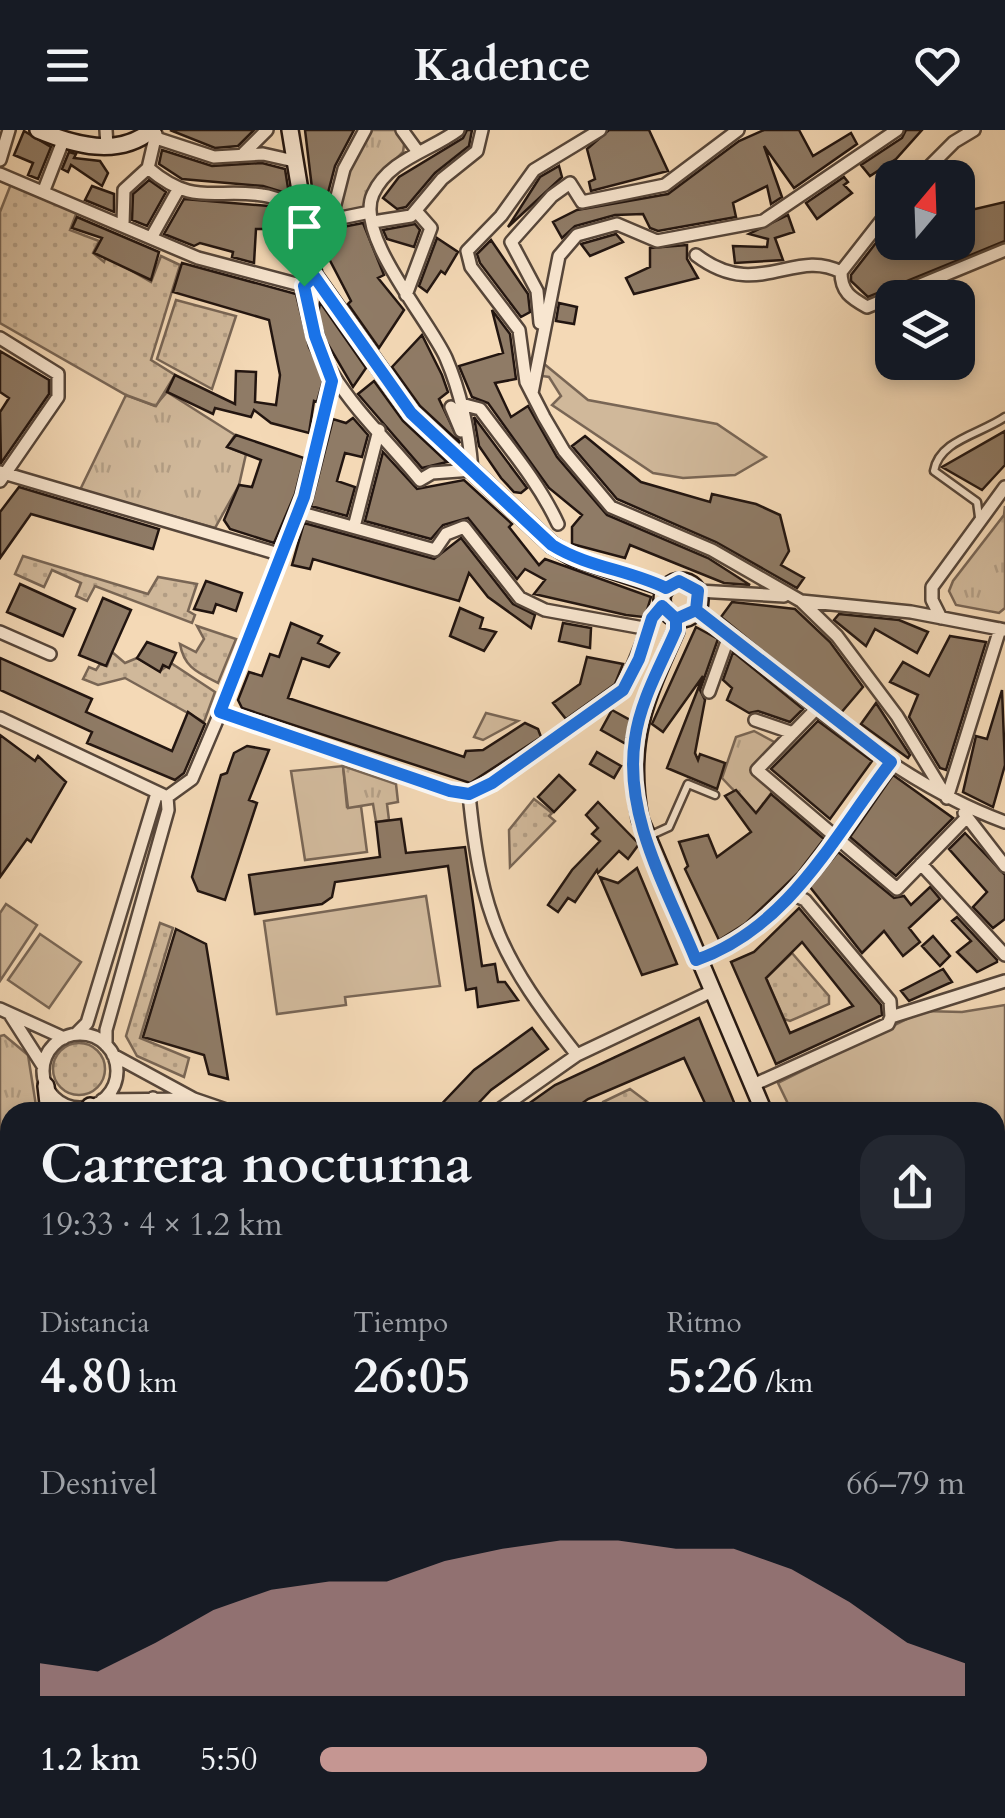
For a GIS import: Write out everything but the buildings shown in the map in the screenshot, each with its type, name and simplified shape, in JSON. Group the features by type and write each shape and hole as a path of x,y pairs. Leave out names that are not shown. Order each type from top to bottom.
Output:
{"main road":[{"path":"38,130 63,140 134,141 154,132"},
{"path":"290,130 309,281 411,413 562,551 666,588 679,581 698,591 696,610 676,619"},
{"path":"666,588 662,606 676,619 676,630 643,706 635,738 632,778 646,838 760,1102"},
{"path":"46,1086 48,1102"}],"street":[{"path":"0,160 9,130"},
{"path":"244,153 267,130"},
{"path":"332,220 344,170 365,130"},
{"path":"402,130 418,152"},
{"path":"0,174 198,258 309,281 315,336 332,381 420,480 432,473 472,470 469,442 446,359 406,295 372,217 372,196 388,172 458,130"},
{"path":"148,168 179,188 207,196 262,194 302,216 332,220 411,216 442,179 477,150 482,130"},
{"path":"600,130 534,170 501,216 468,251 471,267 519,330 532,393 564,451 611,507 712,550 802,601 837,636 952,802 1005,866"},
{"path":"541,342 537,291 511,242 552,196 570,183 582,202 665,185 738,130"},
{"path":"532,393 559,256 578,235 617,224 657,240 763,220 897,130"},
{"path":"936,160 974,130"},
{"path":"123,224 124,190 148,168 154,132 214,157 244,153 294,161"},
{"path":"44,190 63,140"},
{"path":"150,238 179,188"},
{"path":"406,295 431,228 416,211"},
{"path":"875,229 841,272 841,285 850,298 867,307 1005,250"},
{"path":"696,255 714,269 732,274 763,277 820,264 841,272"},
{"path":"0,338 58,374 62,382 58,397 2,475 282,555"},
{"path":"43,1066 50,1049 87,1023 162,795 192,778 220,712 298,512 332,381"},
{"path":"456,406 480,409 500,441 538,481 558,524"},
{"path":"354,527 379,430"},
{"path":"942,618 932,600 932,587 1005,486"},
{"path":"298,512 435,550 446,534 464,527 520,598 545,610 649,628"},
{"path":"698,591 773,593 802,601 942,618 1003,630 952,802"},
{"path":"220,712 450,791 469,794 492,783 623,690 662,606"},
{"path":"696,610 891,762 952,802 1005,822"},
{"path":"0,632 50,654"},
{"path":"709,692 730,636"},
{"path":"817,708 757,770 897,889 967,818"},
{"path":"0,718 162,795"},
{"path":"755,720 793,733"},
{"path":"696,960 744,940 796,896 834,836 891,762"},
{"path":"469,794 475,856 493,925 524,985 578,1055"},
{"path":"96,1102 115,1080 106,1030 165,822 162,795"},
{"path":"921,864 1005,955"},
{"path":"752,1084 888,1024 890,1017 890,1001 805,900 796,896"},
{"path":"890,1017 1005,981"},
{"path":"510,1102 578,1055 710,992"},
{"path":"4,1011 109,1050 188,1099"},
{"path":"4,1011 43,1066 46,1086 64,1102"},
{"path":"153,1098 159,1102"},
{"path":"123,1102 153,1098 198,1102"},
{"path":"185,1102 188,1099"}],"lane":[{"path":"974,532 980,515 977,502 934,471 936,458 944,449 1005,416"},
{"path":"646,838 669,827 688,784 714,796"}],"green space":[{"path":"372,130 396,130 405,138 403,152 373,182 366,209 337,213 349,171"},
{"path":"11,184 78,209 70,230 99,241 93,253 104,262 106,256 151,282 161,256 180,265 151,360 175,375 156,406 126,395 0,323 0,212"},
{"path":"176,300 236,316 212,389 157,359"},
{"path":"543,363 588,400 717,424 766,457 735,475 683,478 653,473 552,405 561,396 549,377 542,376"},
{"path":"167,392 235,435 227,447 246,454 239,485 215,528 80,490 126,395 155,406"},
{"path":"1005,506 1005,608 999,613 956,605 949,591 953,581 1004,515"},
{"path":"23,556 148,594 158,577 197,584 188,611 195,615 192,623 95,586 87,601 76,596 81,583 52,570 44,587 15,574"},
{"path":"197,626 236,639 218,683 193,669 182,652 180,644 196,652 204,639"},
{"path":"112,652 125,663 137,658 160,671 171,663 215,692 204,722 125,678 98,685 83,679 89,667 96,670 100,664 107,666"},
{"path":"486,713 518,721 483,740 474,737"},
{"path":"754,731 778,744 753,771 772,792 763,804 768,809 761,819 722,778 736,737"},
{"path":"343,766 347,807 361,806 367,852 305,860 291,771"},
{"path":"343,766 396,784 398,802 387,804 389,820 376,822 373,804 348,808"},
{"path":"534,799 552,813 549,816 555,821 510,867 509,830"},
{"path":"426,896 440,986 345,997 346,1005 277,1014 264,921"},
{"path":"6,904 37,925 0,981 0,913"},
{"path":"160,923 173,928 140,1038 189,1058 184,1077 137,1056 126,1036"},
{"path":"40,934 81,962 49,1008 8,980"},
{"path":"792,953 829,996 829,1004 790,1021 784,1019 766,978"},
{"path":"1005,1005 1005,1102 787,1102 778,1083 923,1011 962,1012"},
{"path":"4,1035 28,1055 35,1102 0,1102 0,1036"},
{"path":"79,1043 97,1051 105,1069 97,1087 79,1095 61,1087 53,1069 61,1051"},
{"path":"630,1089 647,1102 603,1102"}],"route":[{"path":"304,286 314,276 411,413 552,545 572,557 644,576 666,588 679,581 698,591 696,610 691,616 684,619 676,619 676,630 643,706 635,738 632,778 646,838 696,960 744,940 796,896 834,836 891,762 696,610 691,616 676,619 662,606 652,618 639,659 623,690 482,790 469,794 450,791 220,712 304,497 332,381 315,336 304,286"}]}
